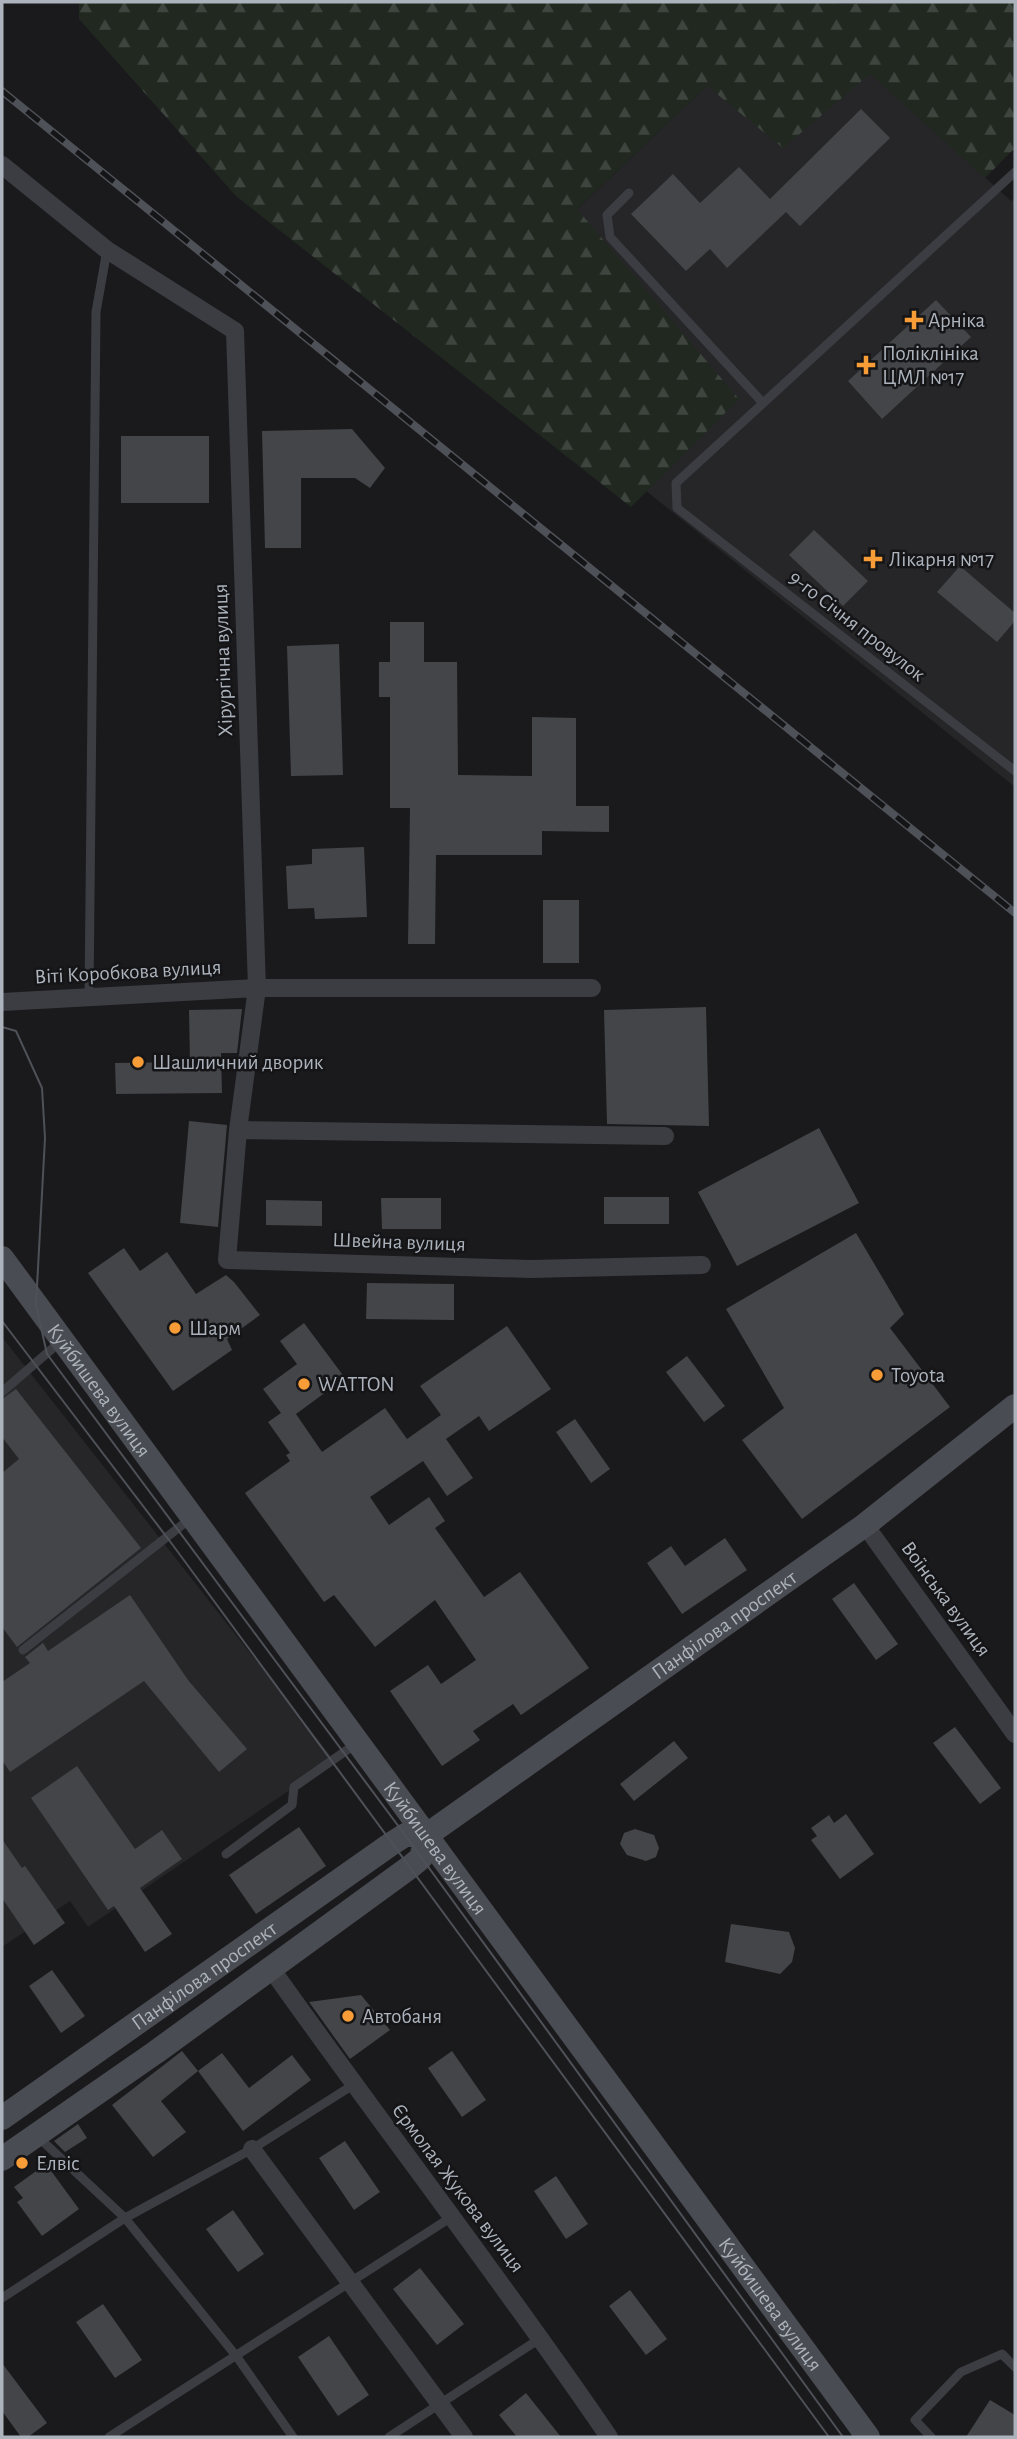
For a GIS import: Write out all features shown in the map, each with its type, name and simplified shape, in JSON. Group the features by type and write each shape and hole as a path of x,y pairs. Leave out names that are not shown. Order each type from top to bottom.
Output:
{"main road":[{"name":"Куйбишева вулиця","path":"2,1258 359,1742 416,1835 868,2437"},
{"name":"Панфілова проспект","path":"2,2118 865,1525 1015,1406"},
{"path":"2,2159 156,2052 421,1858 416,1835"}],"street":[{"path":"2,165 107,250"},
{"name":"Хірургічна вулиця","path":"107,250 235,331 257,988"},
{"path":"257,988 592,988"},
{"name":"Віті Коробкова вулиця","path":"2,1003 257,988"},
{"name":"Швейна вулиця","path":"257,988 238,1129 227,1260 530,1269 702,1265"},
{"path":"238,1129 665,1136"},
{"name":"Воїнська вулиця","path":"865,1525 1015,1734"},
{"name":"Єрмолая Жукова вулиця","path":"270,1967 450,2218 541,2338 609,2437"},
{"path":"252,2149 464,2437"}],"lane":[{"path":"629,193 607,215 610,237 762,402 1015,172"},
{"path":"89,996 96,312 107,250"},
{"name":"9-го Січня провулок","path":"762,402 676,483 677,508 1015,771"},
{"path":"2,1392 62,1340"},
{"path":"23,1650 193,1517"},
{"path":"226,1854 292,1805 294,1787 359,1742"},
{"path":"2,2298 125,2218 252,2149 353,2085"},
{"path":"36,2135 125,2218 237,2357 293,2437"},
{"path":"109,2437 450,2218"},
{"path":"389,2437 541,2338"},
{"path":"931,2437 915,2420 961,2372 1002,2354 1015,2367"}],"shaded area":[{"name":"Лікарня №17","path":"793,4 1011,201 1015,198 1015,787 448,332"},
{"path":"2,1337 334,1760 88,1927 70,1901 2,1947"}],"green space":[{"path":"79,2 1015,2 1015,148 985,178 870,74 783,148 707,86 577,209 739,399 631,507 236,196 79,19"}],"building":[{"path":"861,109 890,138 800,226 786,212 727,268 710,249 686,271 631,214 673,174 700,203 739,167 770,199"},
{"path":"936,300 971,337 882,419 848,381"},
{"path":"352,429 385,468 370,488 355,478 301,478 301,548 265,548 262,431"},
{"path":"121,436 209,436 209,503 121,503"},
{"path":"814,530 868,581 843,606 789,555"},
{"path":"960,566 1015,613 1015,621 997,642 937,592"},
{"path":"390,622 424,622 424,662 457,662 458,775 532,776 532,717 576,718 576,806 609,806 609,832 542,831 542,855 436,855 435,944 408,944 410,808 390,808 390,697 379,697 379,662 390,662"},
{"path":"339,644 343,775 291,776 287,646"},
{"path":"364,847 367,917 315,919 314,908 288,909 286,866 312,864 312,849"},
{"path":"543,900 579,900 579,963 543,963"},
{"path":"706,1007 709,1126 607,1124 604,1010"},
{"path":"242,1009 237,1053 221,1053 222,1093 116,1094 115,1063 190,1062 189,1010"},
{"path":"189,1121 227,1125 218,1227 180,1223"},
{"path":"819,1128 859,1203 737,1266 698,1192"},
{"path":"604,1197 669,1197 669,1224 604,1224"},
{"path":"381,1198 441,1198 441,1229 382,1229"},
{"path":"266,1200 322,1201 322,1226 266,1225"},
{"name":"Toyota","path":"856,1233 904,1314 890,1328 950,1407 802,1519 742,1440 784,1408 726,1309"},
{"path":"124,1248 140,1271 167,1252 196,1294 226,1275 260,1315 227,1339 232,1350 173,1391 88,1273"},
{"path":"367,1283 454,1284 454,1320 366,1319"},
{"path":"304,1323 345,1378 296,1414 322,1452 385,1408 407,1439 441,1415 420,1386 507,1326 551,1389 489,1431 479,1416 446,1439 473,1478 447,1496 423,1461 370,1497 389,1525 429,1497 445,1521 435,1528 484,1597 520,1572 589,1668 521,1715 513,1704 473,1731 480,1740 442,1766 390,1691 428,1665 441,1684 476,1660 435,1600 375,1647 334,1595 324,1602 245,1493 290,1461 286,1455 290,1453 268,1422 281,1413 263,1389 297,1364 280,1341"},
{"path":"687,1356 725,1406 704,1422 666,1372"},
{"path":"16,1389 141,1548 17,1647 2,1627 2,1473 19,1459 2,1437 2,1399"},
{"path":"575,1419 610,1469 591,1483 556,1432"},
{"path":"725,1538 747,1570 682,1614 647,1563 671,1546 685,1566"},
{"path":"854,1583 898,1644 876,1660 832,1599"},
{"path":"130,1595 188,1680 247,1749 219,1772 144,1681 10,1772 2,1760 2,1682 30,1663 25,1657 43,1643 48,1651"},
{"path":"955,1727 1001,1788 980,1804 933,1743"},
{"path":"674,1741 688,1758 634,1801 620,1784"},
{"path":"77,1766 135,1849 162,1830 182,1859 140,1888 172,1934 145,1952 114,1906 108,1910 31,1798"},
{"path":"846,1814 874,1854 840,1879 811,1840 817,1836 811,1828 829,1815 834,1823"},
{"path":"299,1827 326,1866 256,1914 229,1875"},
{"path":"635,1829 654,1835 659,1848 656,1857 646,1861 627,1855 620,1844 624,1833"},
{"path":"2,1839 22,1868 25,1866 65,1923 34,1945 2,1898"},
{"path":"731,1924 789,1932 795,1948 792,1962 780,1974 725,1962"},
{"path":"52,1970 85,2016 61,2033 29,1986"},
{"name":"Автобаня","path":"361,1995 390,2030 350,2059 309,2002"},
{"path":"182,2051 198,2071 161,2101 186,2132 153,2157 112,2105"},
{"path":"452,2051 486,2100 462,2117 428,2068"},
{"path":"222,2053 249,2088 292,2055 311,2080 243,2131 198,2071"},
{"path":"78,2124 87,2138 65,2152 54,2141"},
{"path":"345,2141 380,2192 354,2210 319,2158"},
{"path":"46,2164 79,2209 42,2236 17,2202 23,2198 14,2187"},
{"path":"556,2176 588,2224 566,2239 534,2191"},
{"path":"233,2210 264,2254 238,2272 206,2229"},
{"path":"420,2268 464,2324 437,2345 393,2289"},
{"path":"630,2290 667,2339 646,2355 609,2306"},
{"path":"103,2304 142,2360 115,2378 76,2322"},
{"path":"329,2336 369,2395 338,2416 298,2357"},
{"path":"2,2363 47,2423 28,2437 21,2437 2,2411"},
{"path":"526,2393 561,2437 517,2437 499,2415"},
{"path":"990,2400 1015,2415 1015,2437 966,2437"}],"tram line":[{"path":"2,1027 16,1031 42,1088 45,1138 36,1305 47,1354 405,1835 843,2437"},
{"path":"2,1321 172,1544 829,2437"}],"railway":[{"path":"2,91 1015,913"}],"place":[{"name":"Арніка","path":"914,320"},
{"name":"Поліклініка ЦМЛ №17","path":"866,365"},
{"name":"Лікарня №17","path":"873,559"},
{"name":"Шашличний дворик","path":"138,1062"},
{"name":"Шарм","path":"175,1328"},
{"name":"Toyota","path":"877,1375"},
{"name":"WATTON","path":"304,1384"},
{"name":"Автобаня","path":"348,2016"},
{"name":"Елвіс","path":"22,2163"}]}
